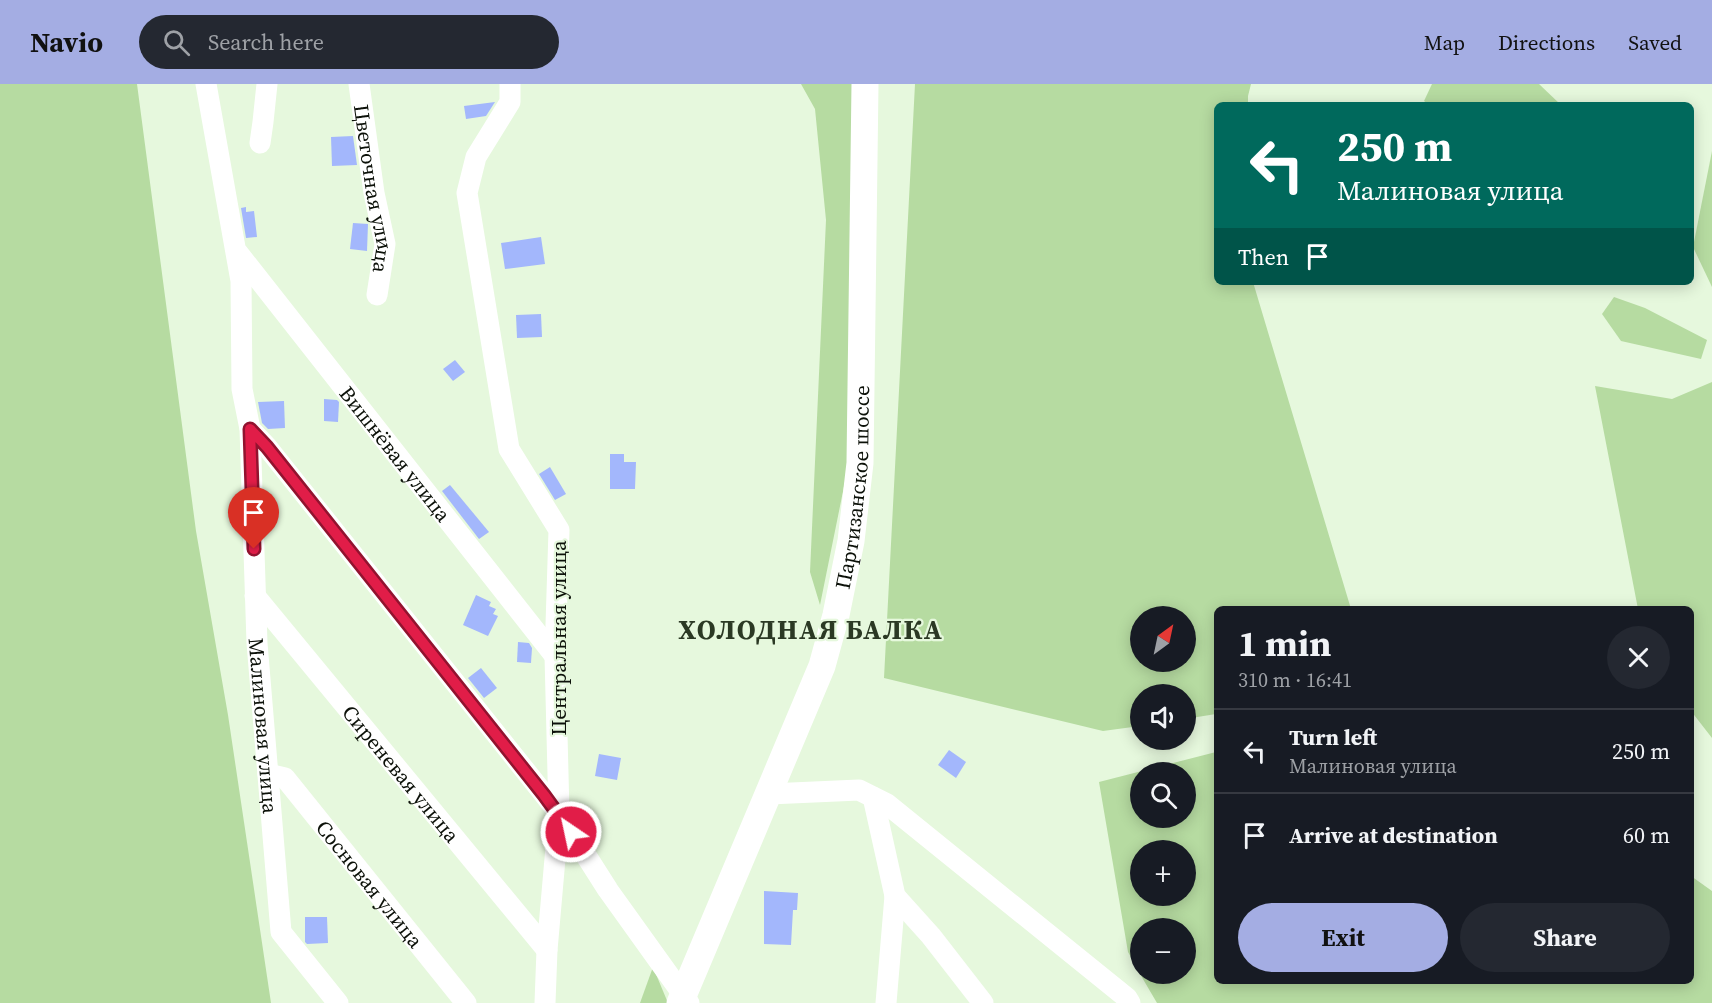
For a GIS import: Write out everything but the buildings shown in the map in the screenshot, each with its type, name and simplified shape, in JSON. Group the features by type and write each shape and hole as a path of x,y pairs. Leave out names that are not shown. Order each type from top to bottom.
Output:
{"main road":[{"name":"Партизанское шоссе","path":"684,1000 822,666 836,615 851,541 860,463 865,84"}],"street":[{"name":"Малиновая улица","path":"206,84 241,281 242,389 250,429 257,643 281,932 338,1003"},
{"path":"260,143 267,84"},
{"name":"Цветочная улица","path":"359,84 374,193 385,244 377,295"},
{"name":"Центральная улица","path":"510,84 510,102 476,157 467,193 509,449 559,530 555,656 559,813 547,950 545,1003"},
{"name":"Вишнёвая улица","path":"236,251 555,656"},
{"path":"250,429 267,447 559,813 608,890 684,1000"},
{"name":"Сиреневая улица","path":"255,596 547,950"},
{"name":"Сосновая улица","path":"268,774 285,778 466,1003"},
{"path":"769,794 860,790 887,804 1127,998 1130,1003"},
{"path":"873,797 895,896 886,1003"},
{"path":"895,896 931,936 983,1003"}],"green space":[{"path":"0,84 137,84 196,531 228,715 271,1003 0,1003"},
{"path":"801,84 855,84 853,442 820,605 810,572 826,220 815,109"},
{"path":"915,84 1251,84 1248,102 1214,102 1214,285 1254,285 1350,606 1214,606 1214,714 1196,717 1196,684 1130,684 1130,727 1103,731 884,678"},
{"path":"1432,84 1539,84 1558,102 1425,102"},
{"path":"1712,151 1712,287 1694,249"},
{"path":"1614,297 1645,308 1707,340 1701,359 1621,341 1602,314"},
{"path":"1712,382 1712,738 1694,715 1694,606 1637,606 1595,386 1672,399"},
{"path":"1214,753 1214,984 1694,984 1694,878 1712,891 1712,1003 1157,1003 1146,984 1196,984 1196,918 1130,918 1130,956 1099,782 1130,774 1130,828 1196,828 1196,762 1177,762"},
{"path":"653,967 668,1003 640,1003"}],"district":[{"name":"ХОЛОДНАЯ БАЛКА","path":"811,629"}],"route":[{"path":"254,549 250,429 267,447 559,813 571,832"}]}
